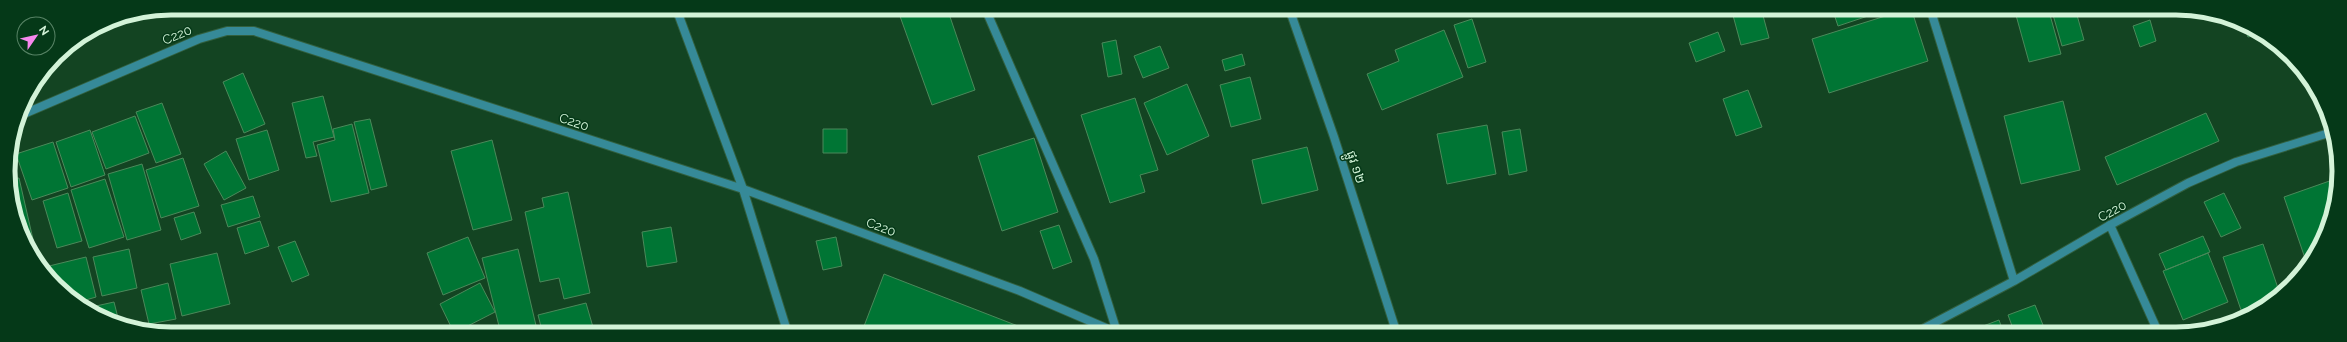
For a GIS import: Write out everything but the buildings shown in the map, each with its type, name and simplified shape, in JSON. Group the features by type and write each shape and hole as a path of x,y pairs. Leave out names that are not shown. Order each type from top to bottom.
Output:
{"street":[{"path":"679,15 743,189 786,327"},
{"path":"988,15 1094,259 1116,327"},
{"name":"ផ្លូវ ១២","path":"1291,15 1334,137 1394,327"},
{"path":"1932,15 2014,281"},
{"name":"C220","path":"26,113 199,39 227,31 254,31 743,189 1020,291 1104,327"},
{"name":"C220","path":"1926,327 2014,281 2110,225 2188,183 2236,162 2327,133"},
{"path":"2110,225 2156,327"}]}
